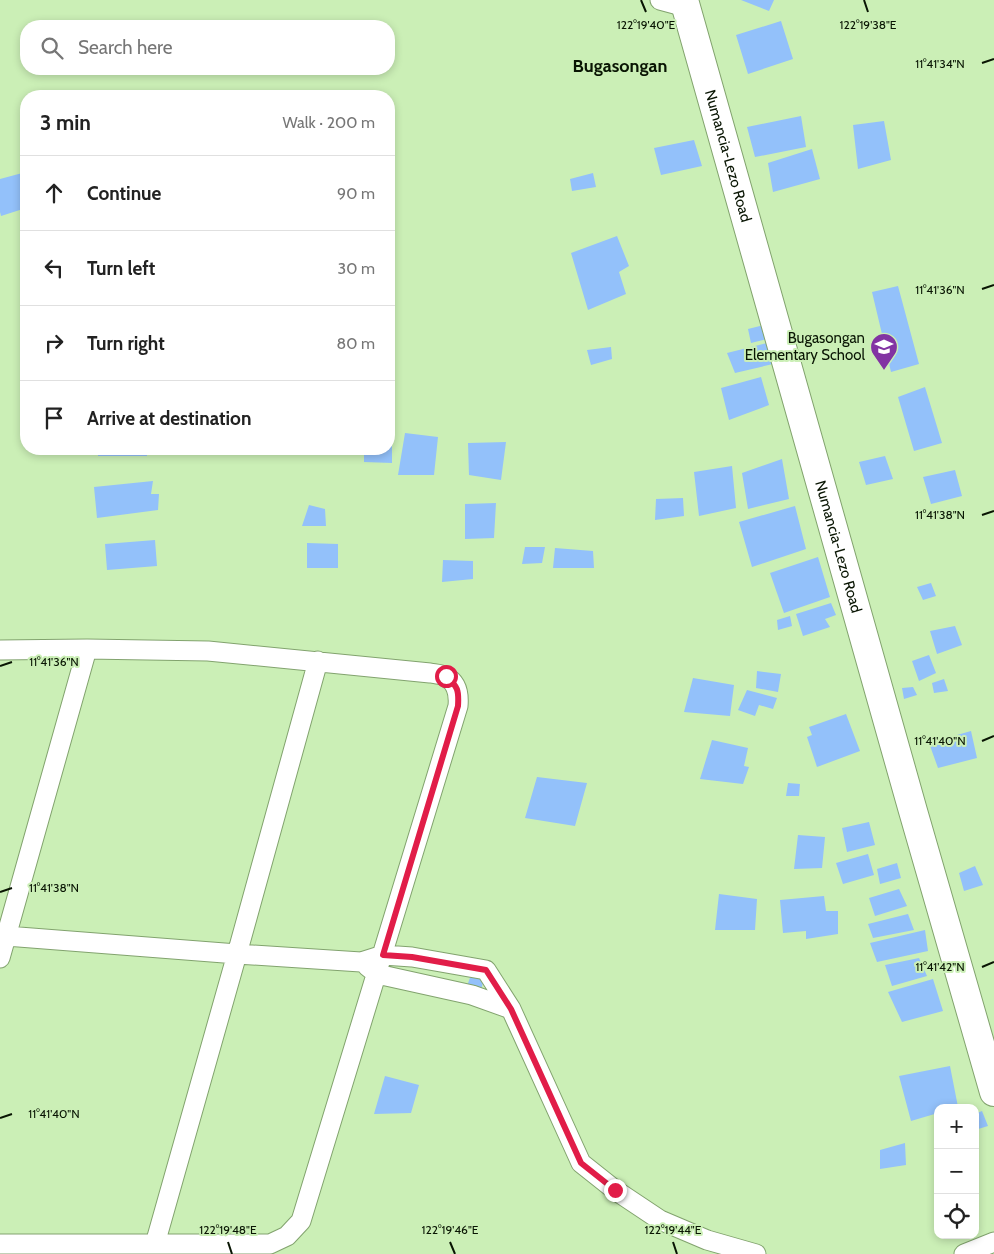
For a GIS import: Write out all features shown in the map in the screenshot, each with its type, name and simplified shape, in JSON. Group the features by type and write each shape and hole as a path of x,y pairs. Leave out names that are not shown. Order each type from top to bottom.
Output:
{"main road":[{"name":"Numancia-Lezo Road","path":"685,4 994,1092"}],"street":[{"path":"660,0 685,4"},
{"path":"0,958 87,649"},
{"path":"0,650 208,651 318,661 446,676 459,693 458,706 301,1221 287,1236 270,1244 0,1244"},
{"path":"155,1244 318,661"},
{"path":"6,936 361,962 383,955 412,957 486,970 511,1009 581,1163 615,1190 660,1220 706,1240 756,1254"},
{"path":"361,962 377,974 472,995 511,1009"},
{"path":"964,1254 994,1242"}],"building":[{"path":"741,0 774,0 769,11"},
{"path":"781,21 793,59 748,74 736,35"},
{"path":"801,116 806,147 755,157 747,127"},
{"path":"884,121 891,160 858,169 853,125"},
{"path":"694,140 702,166 661,175 654,148"},
{"path":"812,149 820,179 773,192 768,163"},
{"path":"593,173 596,187 572,191 570,179"},
{"path":"20,174 20,210 1,216 0,212 0,179"},
{"path":"617,236 629,266 619,272 626,294 588,310 571,253"},
{"path":"898,286 919,364 891,372 872,292"},
{"path":"764,325 767,339 751,343 748,329"},
{"path":"767,343 773,364 735,373 727,353"},
{"path":"611,347 612,359 591,365 587,350"},
{"path":"761,377 769,405 729,420 721,388"},
{"path":"925,387 942,443 914,451 898,397"},
{"path":"405,433 438,437 434,475 398,475"},
{"path":"506,442 501,480 469,475 468,443"},
{"path":"98,455 147,455 147,456"},
{"path":"364,455 392,455 392,463 364,462"},
{"path":"885,456 893,479 866,485 859,462"},
{"path":"782,459 789,499 748,509 742,473"},
{"path":"732,466 736,508 699,516 694,472"},
{"path":"955,470 962,496 931,504 923,477"},
{"path":"153,481 151,494 159,494 158,510 97,518 94,487"},
{"path":"683,498 684,516 655,520 656,499"},
{"path":"496,503 494,538 465,539 465,504"},
{"path":"309,505 325,509 326,526 302,526"},
{"path":"795,506 806,549 752,567 739,522"},
{"path":"155,540 157,566 107,570 105,544"},
{"path":"307,543 338,544 338,568 307,568"},
{"path":"525,547 545,547 542,563 522,564"},
{"path":"555,548 593,551 594,568 553,568"},
{"path":"818,557 830,597 784,613 770,573"},
{"path":"443,560 473,561 473,579 442,582"},
{"path":"931,583 936,596 923,600 917,587"},
{"path":"831,603 836,615 825,619 830,627 803,636 796,614"},
{"path":"790,616 792,626 778,630 777,620"},
{"path":"955,626 962,645 937,654 930,631"},
{"path":"929,655 936,673 919,681 912,661"},
{"path":"757,671 781,674 778,692 756,688"},
{"path":"693,678 734,685 730,716 684,712"},
{"path":"944,679 948,691 934,693 932,683"},
{"path":"913,687 917,695 904,699 902,688"},
{"path":"747,690 777,698 773,709 759,705 755,716 738,710"},
{"path":"846,714 860,751 817,767 807,737 812,735 809,727"},
{"path":"971,731 977,758 938,768 929,743"},
{"path":"712,740 748,748 744,766 749,767 743,784 700,779"},
{"path":"537,777 587,783 575,826 525,818"},
{"path":"788,783 800,784 799,796 786,796"},
{"path":"869,822 875,845 847,852 842,828"},
{"path":"798,835 825,837 822,868 794,869"},
{"path":"868,854 874,875 843,884 836,863"},
{"path":"897,863 901,878 880,884 877,869"},
{"path":"975,866 983,885 964,891 959,873"},
{"path":"899,889 907,906 875,916 869,898"},
{"path":"719,894 757,899 755,930 715,930"},
{"path":"824,896 826,911 838,911 838,934 806,939 806,931 783,933 780,900"},
{"path":"908,914 914,930 873,938 868,924"},
{"path":"925,930 928,951 877,962 870,943"},
{"path":"919,958 927,976 892,986 885,965"},
{"path":"471,975 484,979 481,990 467,986"},
{"path":"933,979 943,1011 902,1022 888,992"},
{"path":"950,1066 957,1104 934,1104 934,1114 911,1121 899,1076"},
{"path":"385,1076 419,1085 411,1113 374,1114"},
{"path":"982,1111 988,1126 979,1129 979,1112"},
{"path":"905,1143 906,1165 880,1169 880,1150"}],"place":[{"name":"Bugasongan Elementary School","path":"884,371"}],"district":[{"name":"Bugasongan","path":"620,66"}],"route":[{"path":"446,676 459,693 458,706 383,955 412,957 486,970 511,1009 581,1163 615,1190"}]}
